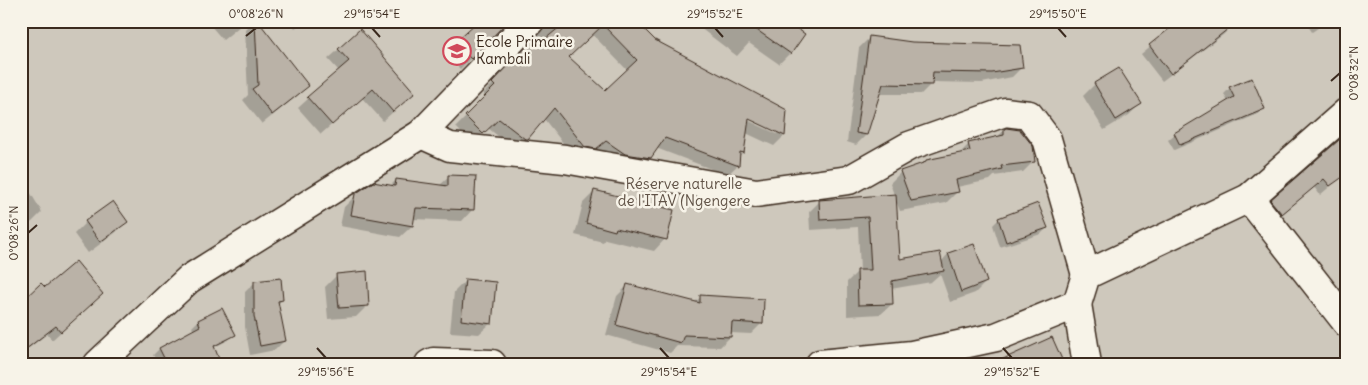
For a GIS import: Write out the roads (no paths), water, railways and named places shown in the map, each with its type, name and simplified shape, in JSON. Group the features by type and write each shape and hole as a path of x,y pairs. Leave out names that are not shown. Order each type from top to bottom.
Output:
{"street":[{"path":"98,364 189,279 421,134 530,21"},
{"path":"421,134 450,147 565,159 756,193 849,180 909,146 1005,112 1028,114 1047,139 1086,275 1077,304 1087,364"},
{"path":"1086,275 1249,198 1347,112"},
{"path":"1249,198 1347,323"},
{"path":"820,364 912,355 996,337 1077,304"},
{"path":"429,364 433,362 492,364"}],"place":[{"name":"Ecole Primaire Kambali","path":"457,51"}],"park label":[{"name":"Réserve naturelle de l'ITAV (Ngengere","path":"684,192"}]}
